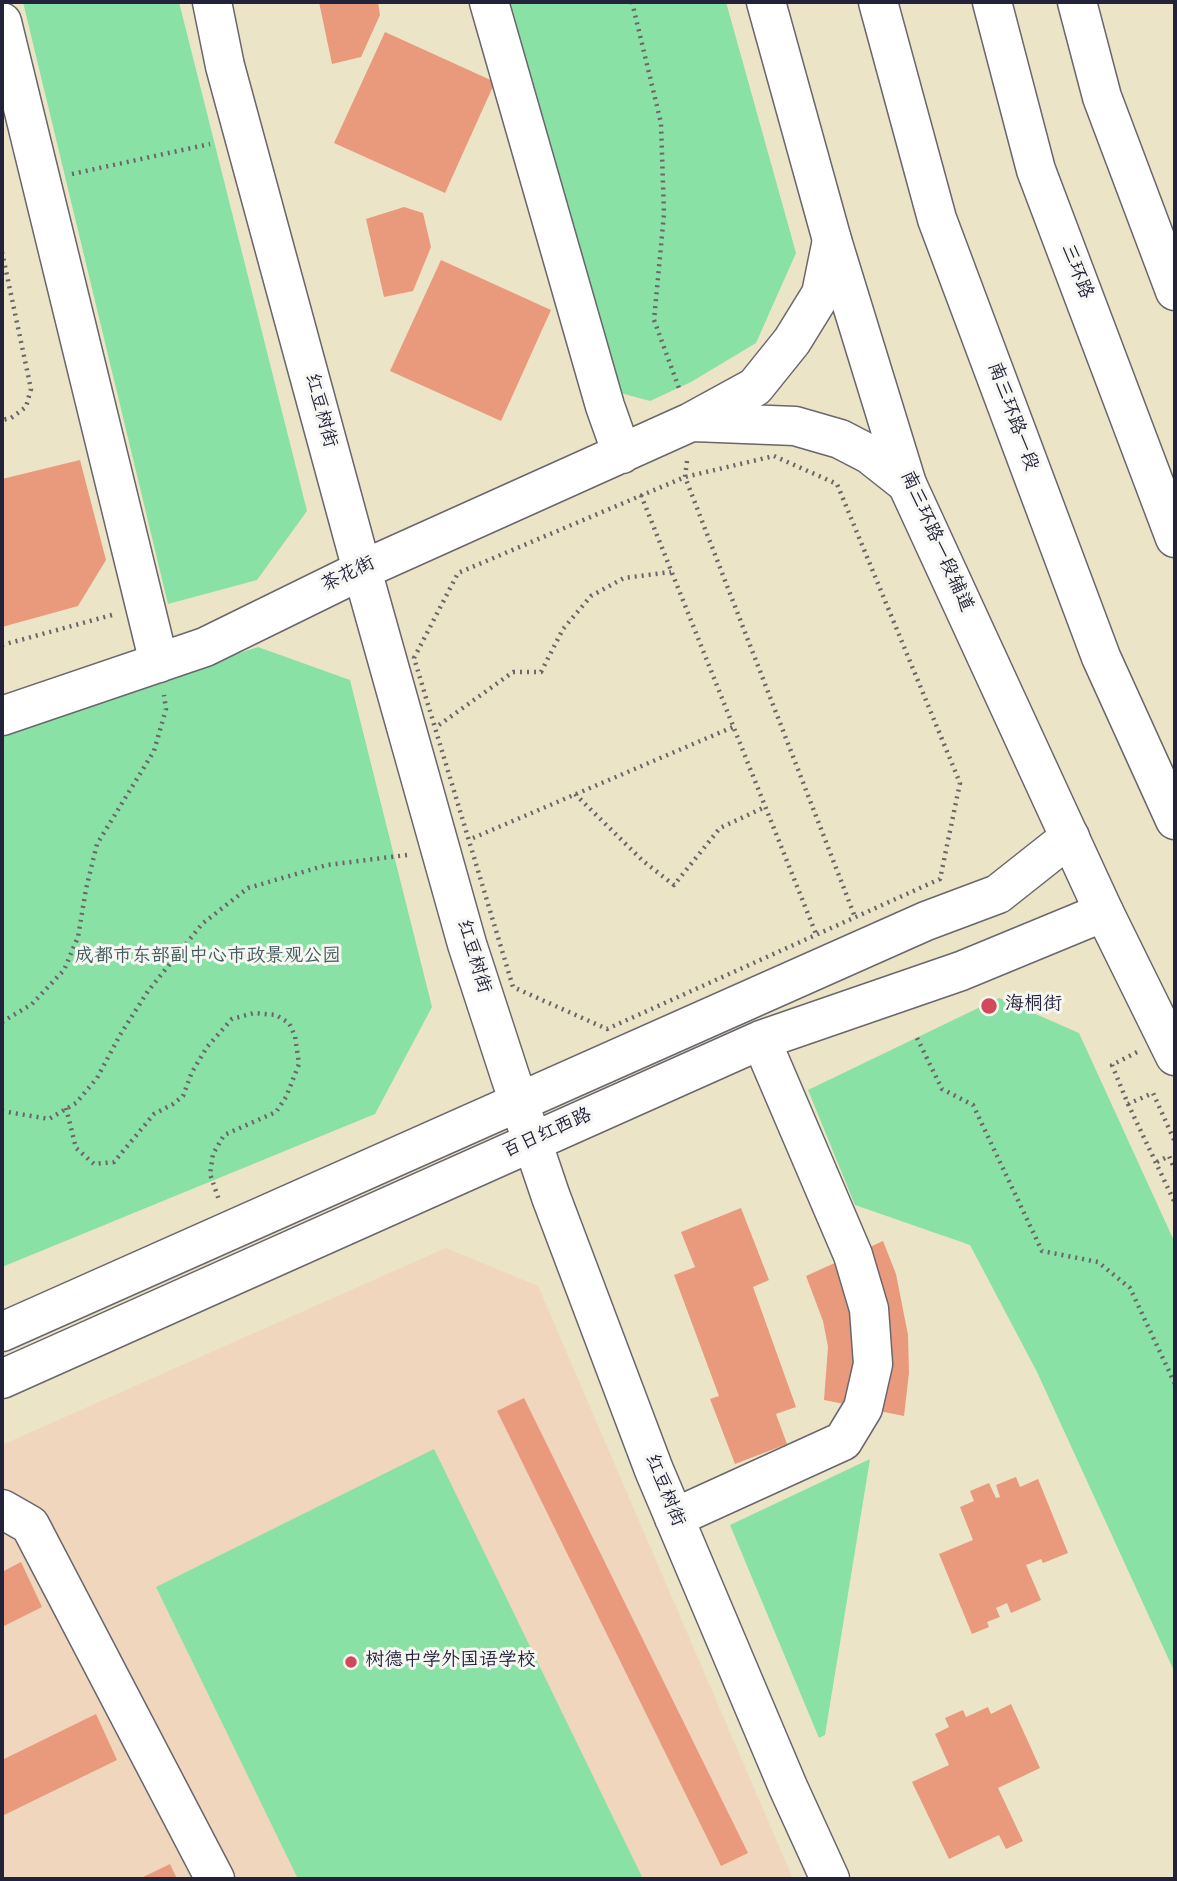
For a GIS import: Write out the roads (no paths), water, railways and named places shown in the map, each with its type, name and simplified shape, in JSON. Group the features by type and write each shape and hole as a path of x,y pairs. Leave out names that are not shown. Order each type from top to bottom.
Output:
{"main road":[{"name":"红豆树街","path":"212,2 225,66 362,570 455,844 467,944 518,1102 644,1444 788,1787 830,1879"},
{"path":"489,2 601,393 622,454"},
{"name":"南三环路一段辅道","path":"766,2 832,240 907,484 1104,912 1171,1047"},
{"name":"南三环路一段","path":"878,2 937,219 1101,657 1175,820"},
{"name":"三环路","path":"992,2 1036,170 1175,538"},
{"path":"1077,2 1102,97 1175,291"},
{"path":"2,22 159,663"},
{"name":"茶花街","path":"2,716 205,647 362,570 691,422 755,387 792,341 821,294 832,240"},
{"name":"茶花街","path":"691,422 795,426 840,439 869,454 907,484"},
{"path":"2,1332 926,921 998,894 1070,837"},
{"name":"百日红西路","path":"2,1379 761,1040 961,971 1104,912"},
{"path":"674,1518 843,1441 863,1408 873,1364 869,1309 853,1255 761,1040"},
{"path":"2,1508 30,1525 215,1879"}],"place":[{"name":"海桐街","path":"989,1006"},
{"name":"树德中学外国语学校","path":"351,1662"}],"park label":[{"name":"成都市东部副中心市政景观公园","path":"208,958"}]}
